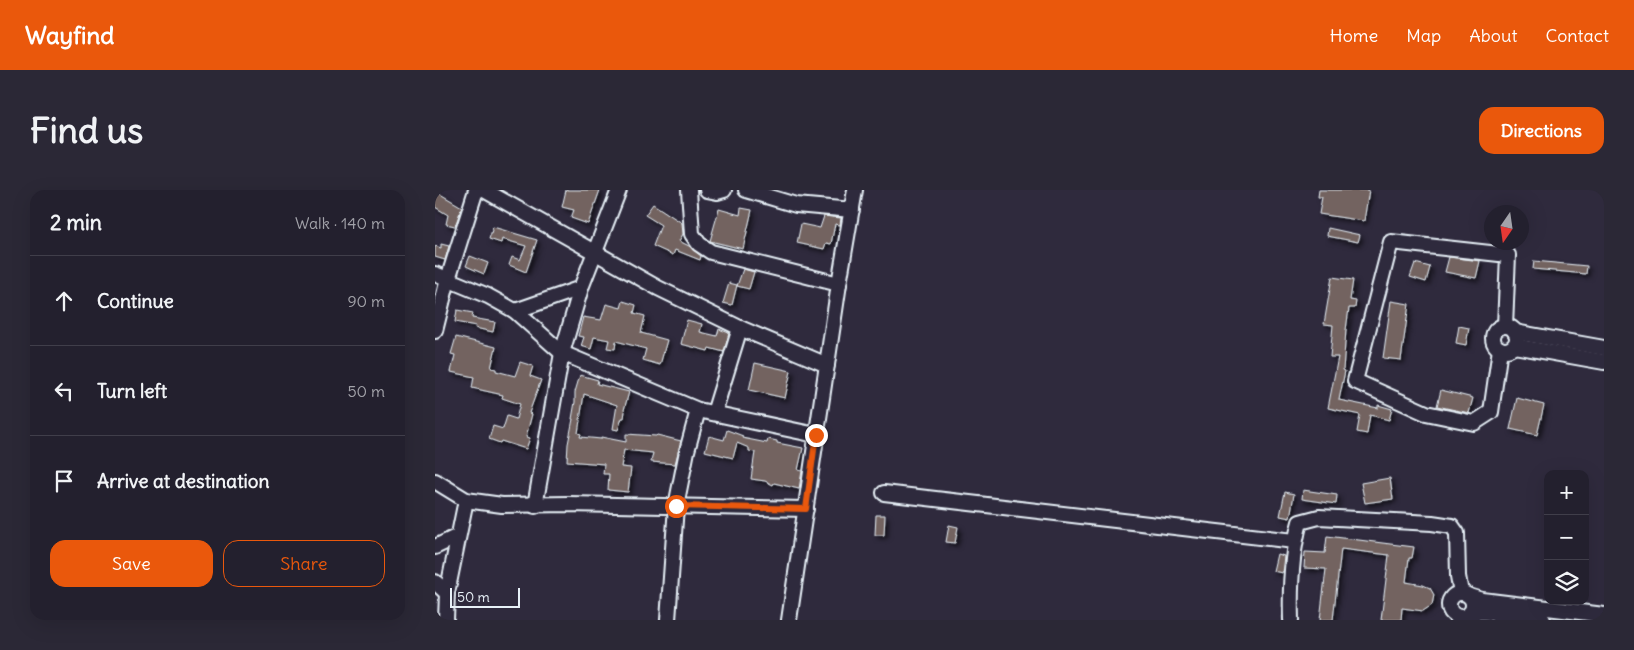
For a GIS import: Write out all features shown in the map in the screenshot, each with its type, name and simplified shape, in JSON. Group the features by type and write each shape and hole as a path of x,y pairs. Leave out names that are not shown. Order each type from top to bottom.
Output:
{"street":[{"path":"435,331 441,277 475,190"},
{"path":"485,190 658,288 740,328 827,365"},
{"path":"535,506 562,353 581,288 619,190"},
{"path":"689,190 692,234 699,244 711,252 839,284"},
{"path":"707,190 717,192 724,190"},
{"path":"746,190 796,205 852,210"},
{"path":"789,620 839,284 855,190"},
{"path":"1500,349 1491,412 1474,423 1427,413 1355,381 1391,242 1508,255 1511,335 1507,350 1500,349 1494,344 1493,336 1497,329 1511,335 1604,362"},
{"path":"441,277 489,296 515,311 562,353 698,410 816,435"},
{"path":"515,311 581,288"},
{"path":"714,413 740,328"},
{"path":"1511,335 1604,348"},
{"path":"669,620 676,506 685,459 698,410"},
{"path":"435,481 466,500 502,505 569,504 806,509"},
{"path":"884,493 1294,541"},
{"path":"446,620 447,593 466,500"},
{"path":"1291,620 1290,590 1294,541 1299,522 1319,517 1432,523 1452,526 1457,533 1458,576 1465,594 1473,604 1470,613"},
{"path":"435,547 459,536"},
{"path":"435,582 447,593"},
{"path":"1543,620 1483,612 1470,613 1463,617 1455,618 1449,610 1449,602 1453,595 1465,594 1482,600 1604,615"}],"building":[{"path":"566,190 600,190 588,224 571,218 574,210 562,207"},
{"path":"1319,190 1369,190 1364,221 1319,214 1322,197 1318,197"},
{"path":"435,191 462,207 455,226 446,224 448,215 435,207"},
{"path":"653,204 682,223 683,234 679,241 689,246 701,256 700,260 675,250 673,255 653,246 661,225 645,215"},
{"path":"741,208 752,210 743,249 710,241 719,209 740,215"},
{"path":"824,216 841,218 840,225 835,224 831,244 826,243 824,249 797,243 801,224 820,228"},
{"path":"493,227 537,240 526,272 509,265 512,257 520,260 526,246 502,239 501,243 489,239"},
{"path":"1328,228 1360,235 1358,242 1327,236"},
{"path":"441,244 449,246 445,260 435,257 435,246 441,248"},
{"path":"470,256 488,263 484,274 466,266"},
{"path":"1449,257 1480,261 1476,278 1445,272"},
{"path":"1534,261 1587,266 1586,274 1533,269"},
{"path":"1415,263 1430,267 1426,282 1410,277"},
{"path":"743,269 754,272 749,289 737,286"},
{"path":"1332,277 1353,280 1350,300 1356,301 1355,308 1349,308 1343,370 1345,371 1339,400 1378,408 1378,405 1392,409 1389,420 1370,415 1367,434 1357,432 1360,415 1328,408 1338,357 1330,357 1333,325 1324,324"},
{"path":"729,283 737,285 732,305 723,303"},
{"path":"623,301 636,305 634,313 645,316 641,333 667,340 660,365 643,360 646,349 616,341 615,349 607,348 609,340 594,337 591,349 581,346 584,337 578,336 583,317 601,320 606,304 621,308"},
{"path":"1391,301 1409,304 1401,360 1383,358"},
{"path":"457,310 473,313 472,318 495,322 493,332 455,322"},
{"path":"687,320 702,324 700,332 717,336 719,329 729,333 724,352 709,348 708,351 681,344"},
{"path":"1459,326 1469,328 1466,345 1456,343"},
{"path":"456,337 496,347 491,368 496,369 496,371 515,376 520,362 533,366 530,376 541,380 529,413 532,414 526,437 530,438 526,449 489,439 493,426 503,429 507,416 516,419 520,404 502,398 503,395 472,388 474,377 451,372 455,355 451,354"},
{"path":"755,363 791,371 785,398 749,390"},
{"path":"580,375 598,380 597,384 629,392 624,410 624,418 622,418 618,430 613,429 617,405 584,394 578,433 581,434 580,437 601,439 601,437 626,442 626,434 657,435 681,441 675,464 651,462 653,453 624,450 621,467 631,468 628,492 608,490 609,474 603,474 604,464 567,461 575,392"},
{"path":"1441,390 1473,398 1469,413 1437,406"},
{"path":"1517,398 1544,405 1537,435 1510,429"},
{"path":"727,430 743,436 742,438 767,443 768,439 777,441 777,443 803,448 798,470 802,471 799,489 751,479 755,452 749,451 749,448 737,443 733,458 705,451 709,436 724,440"},
{"path":"1390,478 1393,499 1365,503 1361,483"},
{"path":"1303,490 1337,495 1336,504 1302,499"},
{"path":"1285,492 1294,494 1290,518 1280,516"},
{"path":"876,515 885,515 884,535 875,535"},
{"path":"949,525 958,527 955,543 946,542"},
{"path":"1327,536 1414,547 1412,558 1409,558 1406,582 1430,588 1434,595 1432,605 1423,611 1402,608 1401,620 1381,620 1389,555 1341,549 1333,620 1320,620 1326,569 1304,568 1305,552 1325,553"},
{"path":"1277,554 1284,556 1282,573 1273,571"}],"route":[{"path":"676,506 806,509 816,435"}]}
